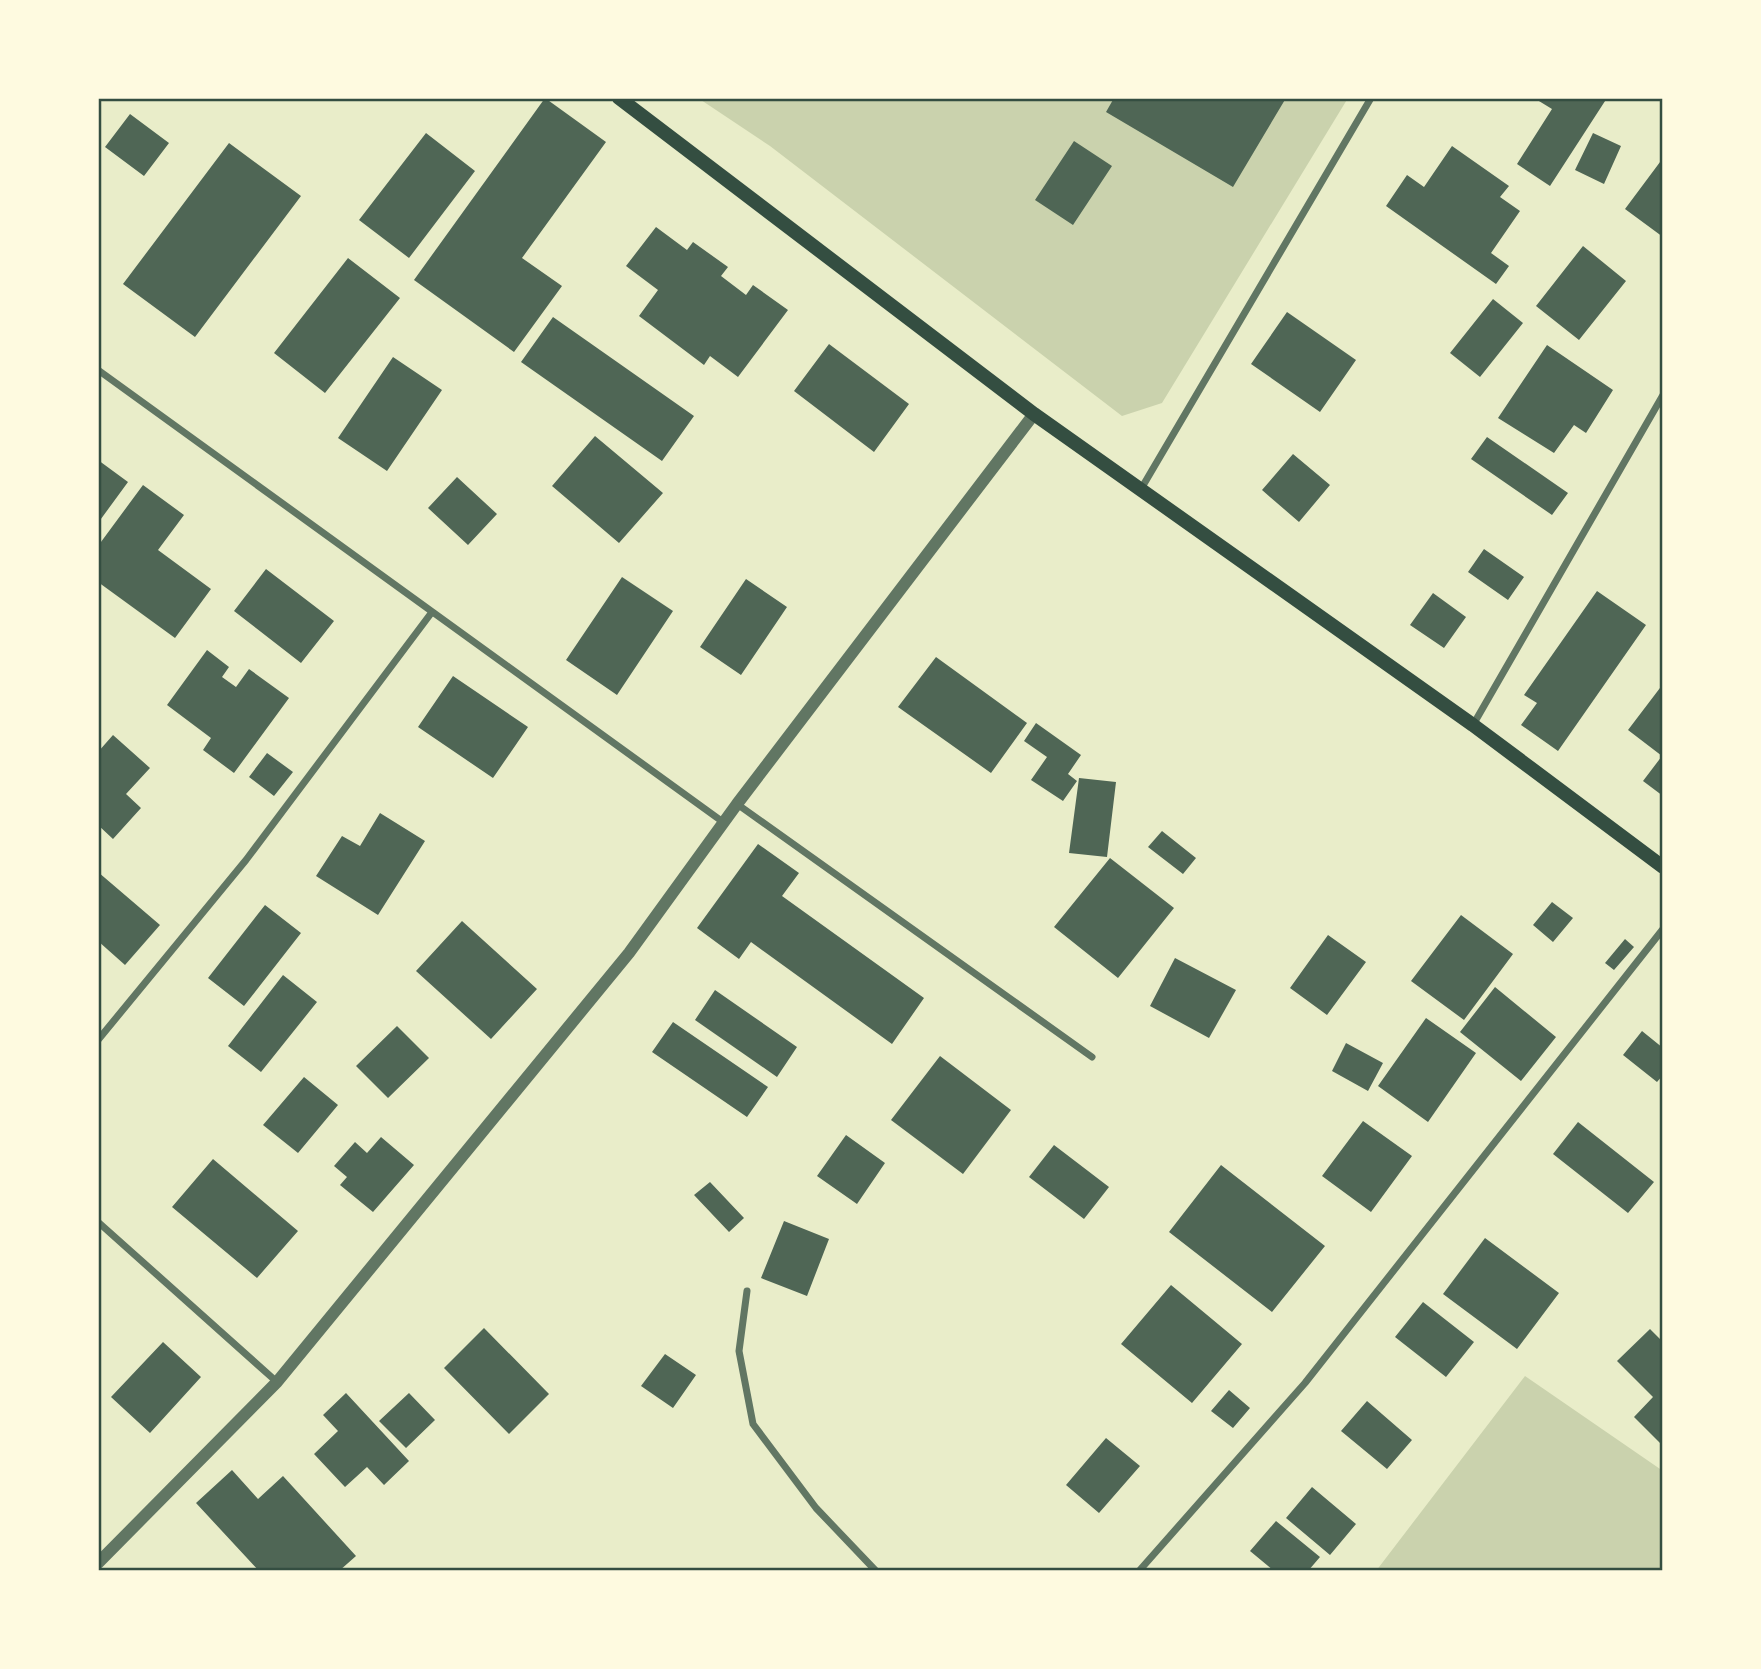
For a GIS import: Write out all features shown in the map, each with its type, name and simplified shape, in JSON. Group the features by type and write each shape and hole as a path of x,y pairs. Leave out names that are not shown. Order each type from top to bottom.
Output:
{"main road":[{"path":"619,98 1034,414 1473,725 1663,867"}],"street":[{"path":"1141,489 1371,98"},
{"path":"98,370 723,822"},
{"path":"1473,725 1663,395"},
{"path":"98,1563 277,1382 629,953 723,822 1034,414"},
{"path":"98,1040 246,860 432,612"},
{"path":"737,804 1092,1057"},
{"path":"1139,1571 1305,1383 1663,929"},
{"path":"98,1222 277,1382"},
{"path":"747,1291 739,1351 754,1423 816,1508 876,1571"}],"green space":[{"path":"698,98 1348,98 1162,403 1122,416 770,146"},
{"path":"1525,1376 1663,1471 1663,1571 1376,1571"}],"building":[{"path":"545,98 606,142 522,258 562,286 514,352 414,280"},
{"path":"1114,98 1286,98 1233,187 1106,112"},
{"path":"1534,98 1607,98 1550,186 1517,164 1552,109"},
{"path":"130,114 169,143 144,176 105,147"},
{"path":"426,133 475,171 409,258 359,220"},
{"path":"1593,133 1621,146 1604,184 1575,170"},
{"path":"1074,141 1112,166 1073,225 1035,200"},
{"path":"229,143 301,196 195,337 123,284"},
{"path":"1452,146 1509,186 1500,197 1520,211 1491,253 1509,266 1496,284 1386,206 1407,175 1424,187"},
{"path":"1663,158 1663,237 1625,209"},
{"path":"656,227 687,250 693,242 728,267 721,276 746,295 753,285 788,310 738,377 710,356 704,365 639,316 658,290 626,266"},
{"path":"1583,246 1626,281 1579,340 1536,306"},
{"path":"348,258 400,298 325,393 274,353"},
{"path":"1493,299 1523,323 1480,377 1450,353"},
{"path":"1287,312 1356,360 1320,412 1251,364"},
{"path":"553,317 694,416 662,461 521,362"},
{"path":"829,344 909,404 874,452 794,391"},
{"path":"1547,345 1613,390 1586,433 1574,425 1554,453 1498,418"},
{"path":"393,357 442,390 387,471 338,438"},
{"path":"595,436 663,493 619,543 552,486"},
{"path":"1487,437 1568,493 1552,515 1471,459"},
{"path":"1293,454 1330,485 1299,522 1262,490"},
{"path":"98,460 128,482 98,523"},
{"path":"457,477 497,514 468,545 428,508"},
{"path":"143,485 184,515 158,550 211,589 175,638 98,582 98,546"},
{"path":"1484,549 1524,577 1508,600 1468,572"},
{"path":"266,569 334,621 301,663 234,611"},
{"path":"622,577 673,611 617,695 566,660"},
{"path":"746,579 787,607 741,675 700,647"},
{"path":"1597,591 1646,625 1558,751 1521,725 1537,703 1524,695"},
{"path":"1433,593 1466,617 1444,648 1410,625"},
{"path":"207,650 229,667 222,677 236,687 249,669 289,698 234,773 203,750 211,738 167,705"},
{"path":"936,657 1027,723 991,773 898,707"},
{"path":"453,676 528,727 493,778 418,727"},
{"path":"1663,684 1663,796 1643,781 1662,756 1628,730"},
{"path":"1036,723 1081,755 1068,774 1077,781 1063,801 1031,780 1047,757 1024,741"},
{"path":"113,735 150,768 126,794 141,808 113,839 98,825 98,752"},
{"path":"267,753 293,772 274,796 249,777"},
{"path":"1079,778 1116,782 1107,857 1069,853"},
{"path":"380,813 425,841 378,915 316,876 342,836 360,846"},
{"path":"1162,831 1196,858 1183,874 1148,847"},
{"path":"758,844 799,873 782,896 924,998 892,1044 751,942 739,959 697,928"},
{"path":"1110,858 1174,908 1118,978 1054,927"},
{"path":"98,872 160,925 125,965 98,941"},
{"path":"1552,902 1573,918 1553,942 1533,925"},
{"path":"265,905 301,933 244,1006 208,978"},
{"path":"1461,915 1513,954 1464,1020 1411,981"},
{"path":"462,921 537,989 491,1039 416,971"},
{"path":"1328,935 1366,962 1327,1015 1290,988"},
{"path":"1625,939 1634,947 1614,970 1605,963"},
{"path":"1175,958 1236,990 1209,1038 1150,1006"},
{"path":"283,975 317,1002 261,1072 228,1046"},
{"path":"1495,987 1556,1037 1521,1081 1460,1032"},
{"path":"715,990 797,1047 777,1077 695,1020"},
{"path":"1426,1018 1476,1053 1428,1122 1378,1086"},
{"path":"673,1022 768,1087 747,1117 652,1052"},
{"path":"397,1026 429,1058 388,1098 356,1066"},
{"path":"1642,1031 1663,1048 1663,1075 1657,1082 1623,1055"},
{"path":"1346,1043 1383,1063 1368,1091 1332,1071"},
{"path":"940,1056 1011,1110 963,1174 891,1120"},
{"path":"304,1077 338,1105 298,1153 263,1125"},
{"path":"1363,1121 1412,1156 1371,1212 1322,1176"},
{"path":"1578,1122 1654,1182 1628,1213 1553,1154"},
{"path":"846,1135 885,1163 857,1204 817,1176"},
{"path":"381,1137 414,1165 373,1212 340,1185 347,1177 334,1166 355,1142 367,1153"},
{"path":"1054,1145 1109,1187 1084,1219 1029,1177"},
{"path":"213,1159 298,1231 257,1278 172,1207"},
{"path":"1221,1165 1325,1246 1272,1312 1169,1232"},
{"path":"710,1182 744,1218 729,1232 694,1195"},
{"path":"784,1221 829,1239 807,1296 761,1278"},
{"path":"1485,1238 1559,1293 1517,1349 1443,1294"},
{"path":"1171,1285 1242,1344 1192,1403 1121,1344"},
{"path":"1423,1302 1474,1342 1446,1377 1395,1337"},
{"path":"484,1328 549,1394 509,1434 444,1368"},
{"path":"1650,1329 1663,1342 1663,1446 1634,1417 1653,1397 1617,1361"},
{"path":"163,1342 201,1377 150,1433 111,1397"},
{"path":"665,1354 696,1375 673,1408 641,1386"},
{"path":"1229,1390 1250,1408 1233,1428 1211,1411"},
{"path":"346,1393 409,1461 384,1485 367,1467 345,1487 314,1454 338,1431 323,1415"},
{"path":"409,1393 435,1420 406,1448 379,1421"},
{"path":"1367,1401 1412,1440 1387,1469 1341,1431"},
{"path":"1106,1438 1140,1466 1099,1513 1066,1485"},
{"path":"232,1470 258,1499 283,1476 356,1556 339,1571 259,1571 196,1503"},
{"path":"1312,1487 1356,1524 1330,1555 1286,1518"},
{"path":"1276,1521 1320,1557 1308,1571 1274,1571 1250,1551"}]}
